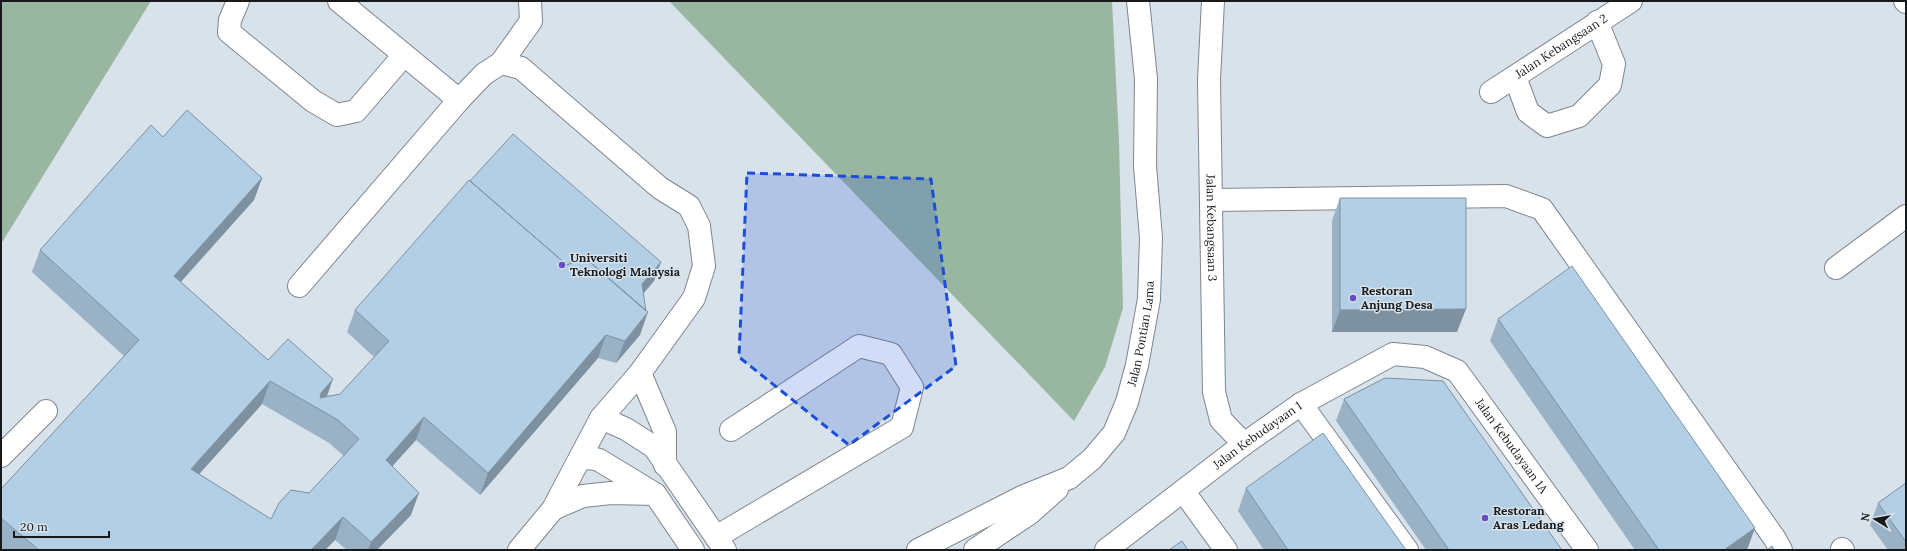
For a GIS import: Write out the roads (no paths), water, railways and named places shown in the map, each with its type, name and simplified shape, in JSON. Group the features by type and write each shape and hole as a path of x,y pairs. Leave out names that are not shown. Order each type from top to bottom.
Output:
{"street":[{"path":"238,1 230,20 229,32 313,101 337,115 356,111 404,55"},
{"path":"338,1 459,100"},
{"path":"300,286 459,100 484,74 501,63 531,20 530,1"},
{"name":"Jalan Pontian Lama","path":"918,550 1022,497 1069,478 1092,459 1114,433 1127,402 1137,365 1149,299 1151,238 1145,166 1146,79 1138,1"},
{"name":"Jalan Kebangsaan 3","path":"1213,1 1209,80 1214,392 1221,420 1244,444"},
{"name":"Jalan Kebangsaan 2","path":"1491,92 1631,1"},
{"path":"1515,77 1528,112 1547,126 1579,116 1610,85 1614,64 1597,22"},
{"path":"501,63 521,68 660,188 689,206 699,226 704,266 694,298 640,373 601,418 553,509 519,550"},
{"path":"1211,200 1506,196 1542,209 1773,546"},
{"path":"1836,268 1906,216"},
{"path":"601,418 626,429 654,447 664,465 721,543 902,427 912,387 891,354 859,346 731,430"},
{"name":"Jalan Kebudayaan 1","path":"1106,550 1184,492 1244,444 1301,404 1393,354 1425,357"},
{"name":"Jalan Kebudayaan 1A","path":"1425,357 1457,371 1587,550"},
{"path":"640,373 665,432 664,465"},
{"path":"1301,404 1407,550"},
{"path":"1,456 46,411"},
{"path":"580,459 591,458 599,460 655,494 693,550"},
{"path":"975,550 1030,513 1069,478"},
{"path":"1184,492 1226,550"},
{"path":"553,509 583,496 612,493 655,494"}],"place":[{"name":"Universiti Teknologi Malaysia","path":"562,265"},
{"name":"Restoran Anjung Desa","path":"1353,298"},
{"name":"Restoran Aras Ledang","path":"1485,518"}]}
